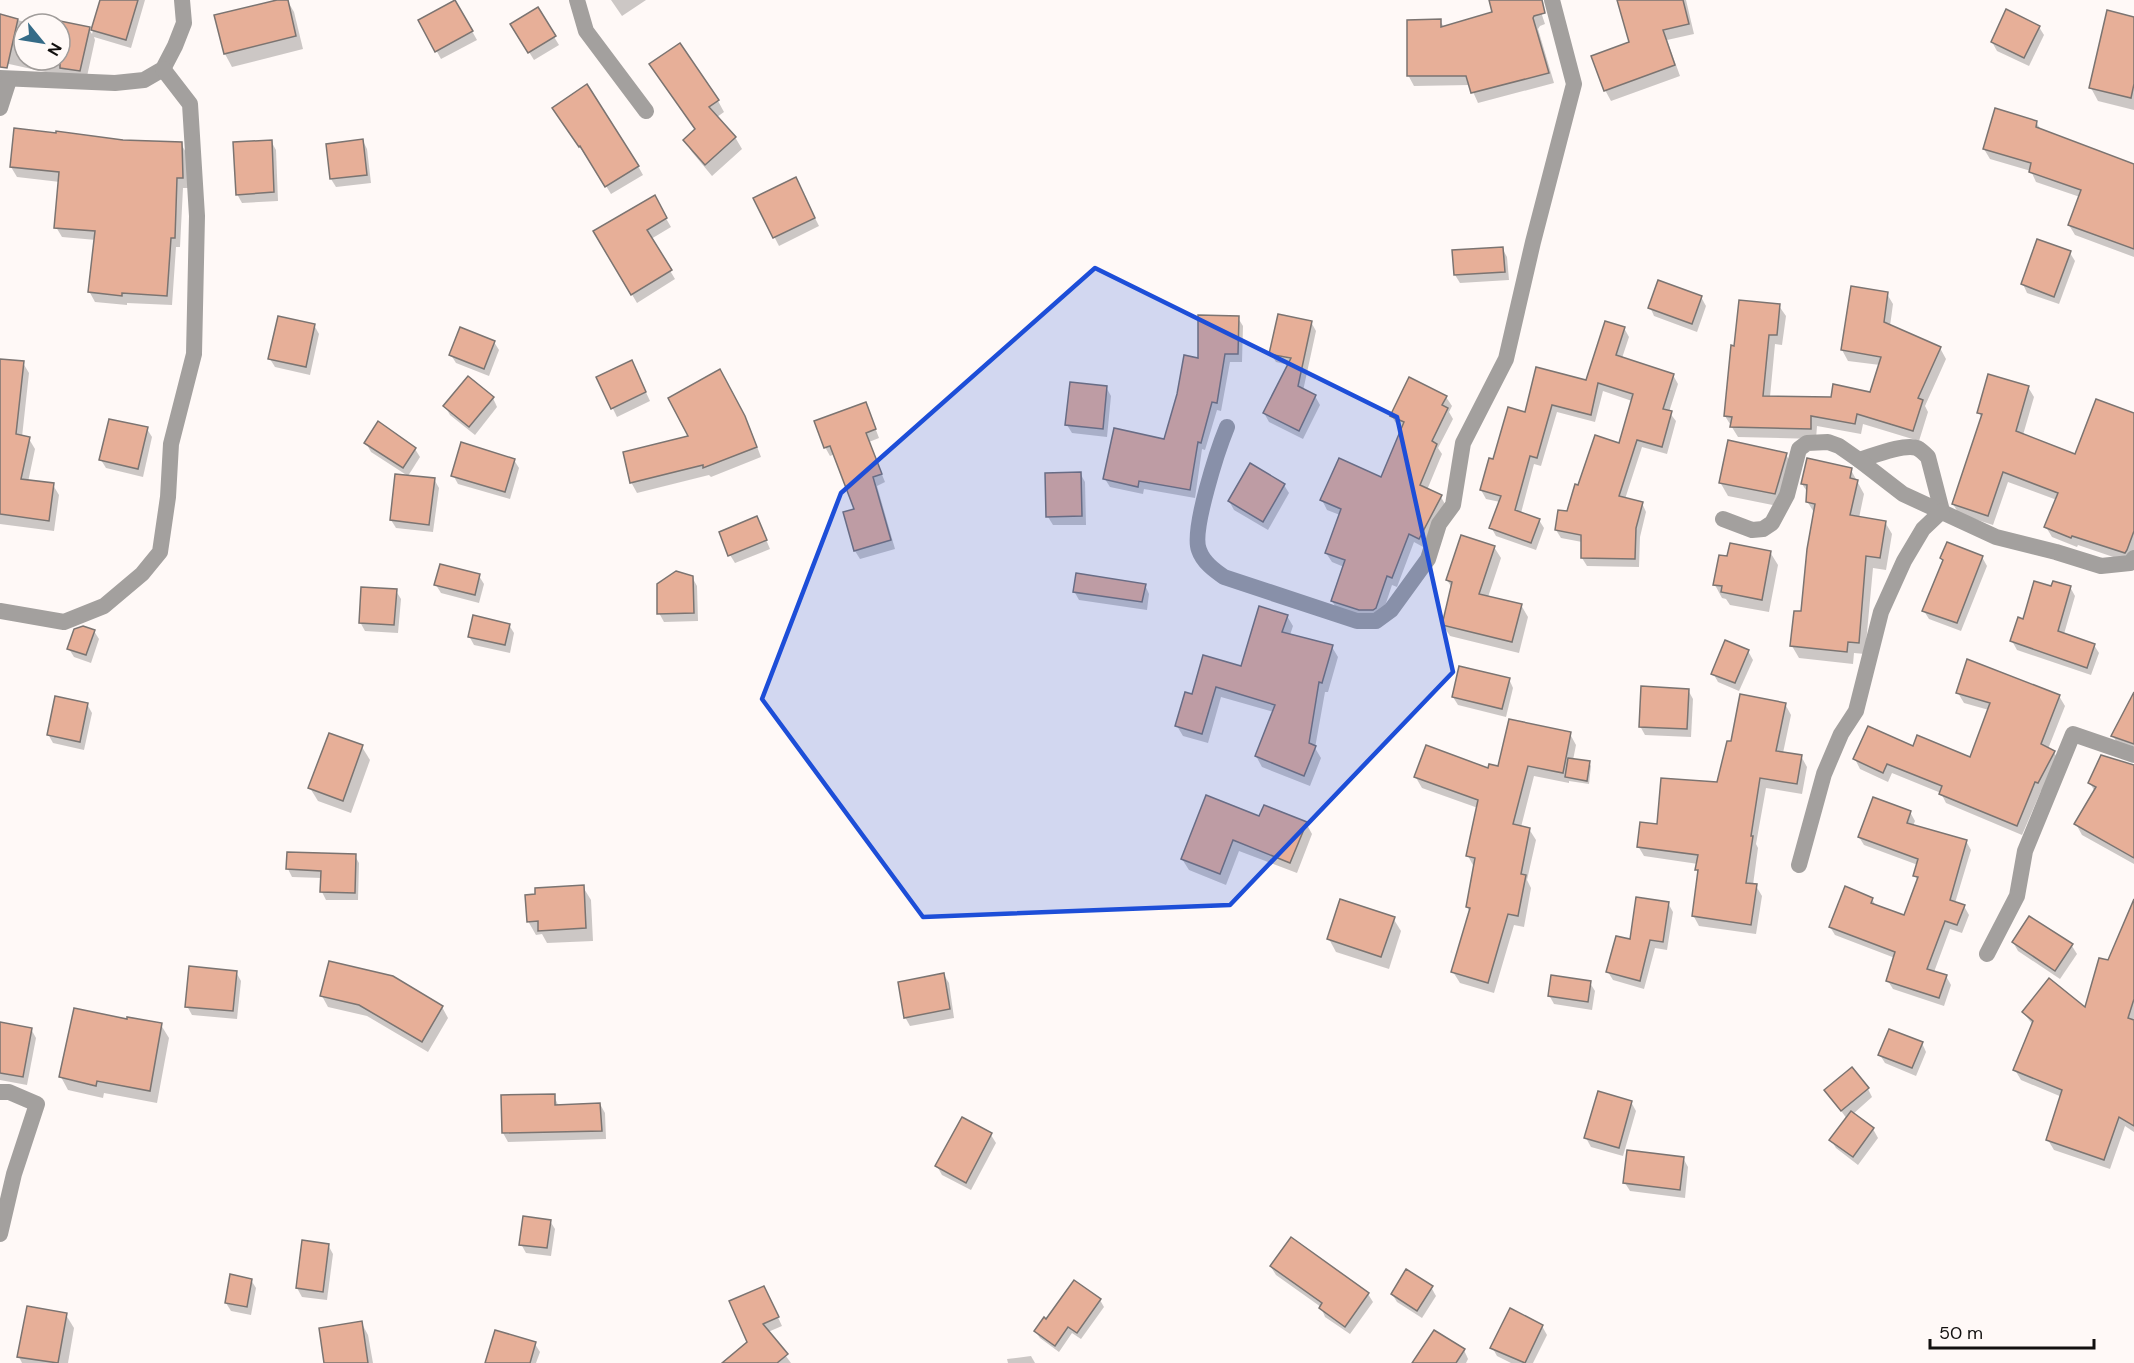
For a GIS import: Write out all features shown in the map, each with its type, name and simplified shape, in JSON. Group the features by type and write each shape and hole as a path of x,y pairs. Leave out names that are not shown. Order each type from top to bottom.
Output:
{"street":[{"path":"0,108 4,79 115,82 144,80 163,69 176,46 184,23 182,0"},
{"path":"576,0 586,31 646,111"},
{"path":"1227,428 1199,521 1198,549 1209,565 1224,577 1357,621 1376,621 1391,610 1428,559 1438,524 1453,506 1462,443 1506,360 1533,242 1574,84 1552,0"},
{"path":"0,611 64,622 105,606 142,574 160,552 168,497 171,444 194,354 197,216 190,104 163,69"},
{"path":"1723,519 1752,530 1763,529 1772,523 1787,495 1799,449 1807,443 1828,442 1839,446 1903,494 1996,537 2101,566 2130,563 2134,558"},
{"path":"1859,460 1906,447 1915,447 1928,457 1942,511"},
{"path":"1799,865 1824,774 1841,734 1856,711 1881,612 1904,561 1923,529 1942,511"},
{"path":"1987,954 2017,896 2025,851 2073,734 2134,755"},
{"path":"0,1092 9,1092 37,1104 14,1174 0,1234"}],"highlighted area":[{"path":"1095,268 1397,417 1453,672 1230,905 923,917 762,699 841,493"}],"building":[{"path":"100,0 138,0 126,40 91,30"},
{"path":"277,0 288,0 296,36 224,54 214,15"},
{"path":"455,0 473,31 435,52 418,20"},
{"path":"1489,0 1542,0 1545,13 1533,18 1549,73 1471,93 1466,76 1407,76 1407,20 1441,19 1441,27 1492,12"},
{"path":"1617,0 1683,0 1689,24 1663,30 1675,65 1604,91 1591,56 1629,42"},
{"path":"538,7 556,36 528,53 510,24"},
{"path":"2006,9 2040,26 2024,58 1991,42"},
{"path":"2107,10 2134,17 2134,84 2131,98 2089,88"},
{"path":"0,14 12,17 12,46 7,68 0,67"},
{"path":"72,23 90,27 80,71 72,70"},
{"path":"680,43 719,100 709,107 736,137 705,165 683,140 695,129 649,64"},
{"path":"587,84 639,166 605,187 580,146 552,108"},
{"path":"1995,108 2037,121 2036,127 2134,164 2134,249 2068,225 2081,190 2029,172 2031,163 1983,149"},
{"path":"14,128 123,140 182,142 183,178 177,178 175,238 171,238 167,296 122,293 122,296 88,292 95,231 54,228 59,172 10,167"},
{"path":"363,139 367,175 330,179 326,144"},
{"path":"272,140 274,192 236,195 233,142"},
{"path":"796,177 815,218 773,238 753,198"},
{"path":"655,195 667,218 647,230 672,270 631,295 593,231"},
{"path":"2037,239 2071,251 2054,297 2021,284"},
{"path":"1503,247 1505,272 1454,275 1452,250"},
{"path":"1658,280 1702,296 1692,324 1648,308"},
{"path":"1851,286 1888,292 1884,322 1941,347 1918,398 1923,400 1913,431 1857,414 1855,424 1811,416 1811,429 1730,427 1732,417 1724,416 1731,345 1734,346 1739,300 1780,304 1777,335 1769,335 1763,396 1831,397 1833,384 1870,392 1881,357 1841,350"},
{"path":"1278,314 1312,321 1298,386 1316,395 1299,431 1263,413 1291,358 1269,354"},
{"path":"1198,315 1239,316 1238,354 1225,354 1217,403 1212,402 1201,443 1198,442 1190,490 1139,481 1138,487 1103,479 1114,428 1164,439 1177,394 1184,355 1198,358"},
{"path":"278,316 315,324 306,367 268,359"},
{"path":"1605,321 1625,327 1616,355 1674,374 1663,409 1672,411 1662,447 1637,440 1619,496 1643,502 1636,528 1635,559 1581,558 1581,535 1555,530 1558,510 1567,511 1575,484 1578,485 1595,435 1619,443 1633,394 1598,383 1591,415 1552,405 1537,458 1530,456 1515,510 1540,519 1531,543 1489,528 1501,496 1480,490 1489,458 1493,459 1508,407 1525,412 1536,367 1586,380"},
{"path":"460,327 495,341 484,369 449,355"},
{"path":"0,359 24,361 16,434 30,437 21,479 54,483 49,521 0,514"},
{"path":"632,360 646,392 611,409 596,377"},
{"path":"720,369 745,416 757,447 703,468 703,465 630,483 623,452 688,436 668,398"},
{"path":"1988,374 2029,386 2016,431 2075,454 2096,399 2134,413 2134,531 2125,553 2072,536 2071,538 2044,527 2058,493 2003,472 1988,516 1952,504 1982,414 1977,413"},
{"path":"468,376 494,397 469,427 443,406"},
{"path":"1409,377 1447,396 1442,405 1448,408 1432,441 1437,444 1420,485 1442,495 1419,539 1409,534 1392,578 1387,576 1376,608 1359,610 1331,601 1345,560 1325,553 1341,509 1320,500 1339,458 1381,477 1404,422 1390,416"},
{"path":"1070,382 1107,386 1103,429 1065,425"},
{"path":"866,402 876,429 866,433 882,474 873,477 891,540 854,551 843,512 854,509 830,446 824,448 814,421"},
{"path":"109,419 148,427 138,469 99,460"},
{"path":"378,421 416,448 403,468 364,443"},
{"path":"1728,440 1787,453 1775,494 1719,483"},
{"path":"461,442 515,459 505,492 451,476"},
{"path":"1807,458 1852,468 1850,478 1858,480 1850,515 1886,521 1880,558 1866,556 1859,643 1848,642 1847,652 1790,646 1794,611 1801,611 1807,549 1815,504 1806,502 1807,485 1801,484"},
{"path":"1250,463 1285,484 1263,522 1228,501"},
{"path":"1081,472 1082,516 1046,517 1045,473"},
{"path":"395,474 435,478 429,525 390,520"},
{"path":"757,516 767,540 728,556 719,532"},
{"path":"1461,535 1495,546 1479,594 1522,604 1512,642 1442,625 1452,582 1446,580"},
{"path":"1947,542 1983,556 1957,623 1922,611 1943,560 1940,558"},
{"path":"1730,543 1771,551 1762,600 1721,592 1722,586 1713,585 1719,555 1727,556"},
{"path":"440,564 480,574 475,595 434,585"},
{"path":"676,571 693,576 694,613 657,614 657,584"},
{"path":"1076,573 1146,584 1142,602 1073,592"},
{"path":"2034,581 2051,586 2053,581 2071,586 2058,631 2095,644 2087,668 2010,641 2018,617 2023,619"},
{"path":"361,587 397,589 394,625 359,623"},
{"path":"1259,606 1288,615 1282,632 1333,645 1322,683 1319,682 1309,743 1316,746 1304,776 1255,756 1275,705 1216,687 1202,734 1175,726 1185,692 1192,694 1203,655 1241,666"},
{"path":"473,615 510,624 505,645 468,637"},
{"path":"83,626 95,630 86,655 67,649 74,629"},
{"path":"1725,640 1749,650 1735,683 1711,674"},
{"path":"1967,659 2060,695 2041,744 2055,751 2038,783 2035,782 2017,826 1939,794 1942,786 1887,764 1883,773 1853,759 1868,726 1913,746 1917,735 1970,757 1990,703 1956,693"},
{"path":"1459,666 1510,678 1502,709 1452,697"},
{"path":"1641,686 1689,689 1687,729 1639,727"},
{"path":"2134,692 2134,744 2111,736"},
{"path":"1740,694 1786,703 1776,751 1802,755 1797,784 1760,778 1746,883 1757,884 1751,925 1692,916 1698,855 1637,847 1640,822 1657,824 1661,778 1717,782 1727,741 1731,741"},
{"path":"55,696 88,703 80,742 47,735"},
{"path":"1509,719 1571,732 1563,773 1528,766 1513,824 1530,828 1521,874 1526,875 1518,916 1508,914 1488,983 1451,972 1470,908 1466,907 1475,858 1466,856 1478,800 1414,777 1426,745 1488,768 1489,764 1498,766"},
{"path":"329,733 363,745 343,801 308,788"},
{"path":"2101,755 2134,765 2134,858 2074,824 2096,787 2088,783"},
{"path":"1568,758 1590,761 1587,781 1565,777"},
{"path":"1206,795 1259,816 1264,805 1307,822 1290,863 1233,840 1220,874 1181,859"},
{"path":"1873,797 1911,811 1907,823 1967,840 1950,900 1965,905 1957,925 1945,921 1927,969 1947,975 1939,998 1886,981 1895,952 1829,927 1845,886 1873,898 1871,903 1904,915 1918,877 1913,876 1918,859 1858,837"},
{"path":"287,852 356,854 355,893 320,892 321,871 286,869"},
{"path":"584,885 586,928 538,931 538,921 527,922 525,895 535,894 535,888"},
{"path":"1636,897 1669,902 1663,942 1650,940 1640,981 1606,972 1616,936 1630,939"},
{"path":"1340,899 1395,917 1381,957 1327,939"},
{"path":"2134,899 2134,999 2128,1018 2134,1020 2134,1126 2119,1117 2104,1160 2046,1140 2062,1090 2013,1070 2033,1021 2022,1012 2049,978 2085,1007 2099,958 2108,960"},
{"path":"2029,916 2073,944 2055,971 2012,942"},
{"path":"329,961 393,976 443,1006 422,1042 359,1005 320,996"},
{"path":"189,966 237,971 233,1011 185,1007"},
{"path":"944,973 950,1009 904,1018 898,982"},
{"path":"1551,975 1591,981 1588,1002 1548,996"},
{"path":"74,1008 127,1019 127,1017 162,1023 150,1091 97,1081 96,1086 59,1077"},
{"path":"0,1022 32,1028 23,1077 0,1073"},
{"path":"1889,1029 1923,1042 1912,1068 1878,1055"},
{"path":"1852,1067 1869,1088 1841,1111 1824,1090"},
{"path":"1598,1091 1632,1101 1619,1148 1584,1138"},
{"path":"555,1094 555,1105 600,1103 602,1131 502,1133 501,1095"},
{"path":"1851,1111 1874,1128 1853,1157 1829,1140"},
{"path":"962,1117 992,1133 966,1183 935,1166"},
{"path":"1627,1150 1684,1157 1680,1190 1623,1183"},
{"path":"523,1216 551,1220 547,1248 519,1245"},
{"path":"1291,1237 1369,1293 1345,1327 1319,1308 1322,1303 1270,1266"},
{"path":"302,1240 329,1244 323,1292 296,1288"},
{"path":"1406,1269 1433,1286 1417,1311 1391,1294"},
{"path":"230,1274 252,1279 247,1307 225,1303"},
{"path":"1074,1280 1101,1299 1077,1333 1068,1327 1055,1346 1034,1331 1044,1317 1046,1319"},
{"path":"764,1286 779,1317 763,1324 788,1354 777,1363 722,1363 747,1342 729,1301"},
{"path":"27,1306 67,1313 58,1363 17,1357"},
{"path":"1510,1308 1543,1325 1525,1363 1490,1348"},
{"path":"362,1321 368,1363 324,1363 319,1328"},
{"path":"495,1330 536,1342 530,1363 485,1363"},
{"path":"1434,1330 1465,1349 1456,1363 1412,1363"}]}
